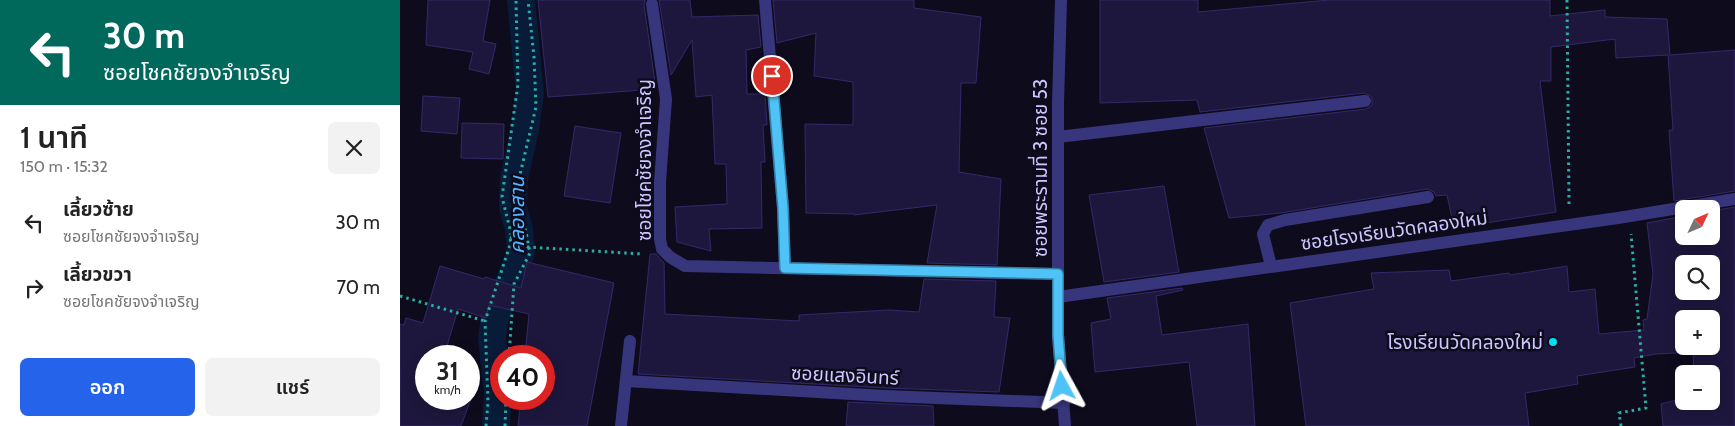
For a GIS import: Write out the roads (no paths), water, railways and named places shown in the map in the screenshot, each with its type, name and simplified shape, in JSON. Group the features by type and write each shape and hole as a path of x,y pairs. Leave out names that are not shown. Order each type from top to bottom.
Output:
{"street":[{"path":"765,0 783,208 785,268"},
{"name":"ซอยพระรามที่ 3 ซอย 53","path":"1061,0 1058,137 1058,335 1066,426"},
{"name":"ซอยโชคชัยจงจำเจริญ","path":"652,4 666,98 660,182 660,239 662,249 670,257 685,266 1058,274"},
{"path":"1058,137 1365,101"},
{"path":"1271,266 1264,234 1268,225 1285,220 1428,197"},
{"name":"ซอยโรงเรียนวัดคลองใหม่","path":"1058,297 1629,216 1735,199"},
{"path":"621,426 630,341"},
{"name":"ซอยแสงอินทร์","path":"626,381 886,396 1064,403"}],"waterway":[{"name":"คลองสาน","path":"496,426 498,395 492,338 495,317 521,253 519,229 513,208 514,179 525,129 530,93 521,0"}],"place":[{"name":"โรงเรียนวัดคลองใหม่","path":"1553,342"}]}
